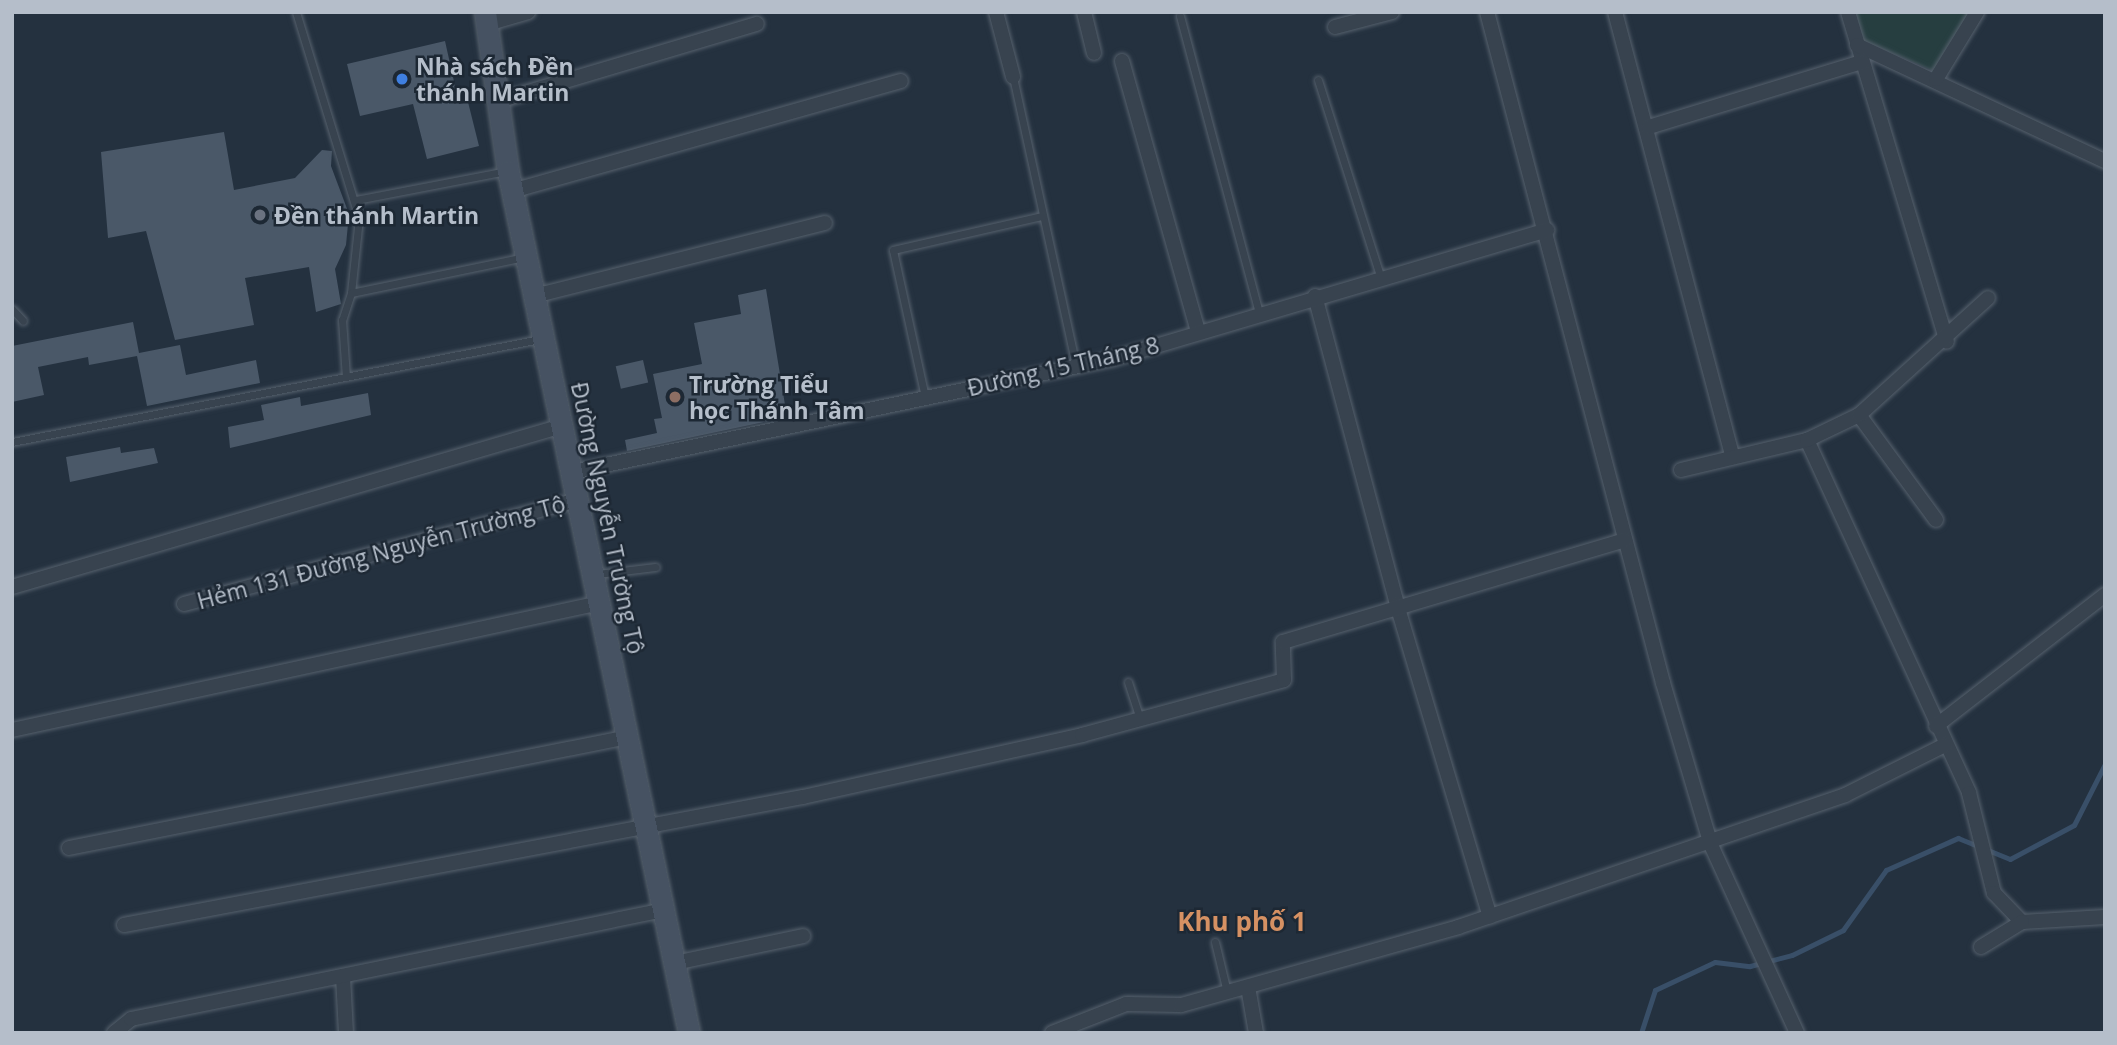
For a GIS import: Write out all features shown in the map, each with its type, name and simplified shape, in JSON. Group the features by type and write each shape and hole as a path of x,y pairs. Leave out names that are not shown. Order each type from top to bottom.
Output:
{"main road":[{"name":"Đường Nguyễn Trường Tộ","path":"486,18 510,181 689,1033"}],"street":[{"path":"486,18 528,12"},
{"path":"996,12 1013,77"},
{"path":"1084,12 1094,53"},
{"path":"1335,27 1392,12"},
{"path":"1487,12 1547,230 1625,540 1711,845 1797,1033"},
{"path":"1615,12 1649,127 1731,456"},
{"path":"1848,12 1947,341"},
{"path":"1936,79 1977,12"},
{"path":"498,101 757,24"},
{"path":"1857,45 1936,79 2105,161"},
{"path":"1122,61 1198,332"},
{"path":"1649,127 1861,62"},
{"path":"510,181 901,81"},
{"path":"534,296 825,223"},
{"name":"Đường 15 Tháng 8","path":"572,472 1076,367 1380,276 1547,230"},
{"path":"1315,296 1396,605 1490,916"},
{"path":"1681,470 1807,440 1859,415 1947,341 1988,298"},
{"path":"1859,415 1936,520"},
{"path":"12,587 562,426"},
{"path":"1807,440 1969,793 1994,893 2022,922"},
{"name":"Hẻm 131 Đường Nguyễn Trường Tộ","path":"184,604 578,500"},
{"path":"124,925 647,828 1140,720 1284,680 1283,642 1396,605 1625,540"},
{"path":"1936,726 2105,595"},
{"path":"12,730 600,603"},
{"path":"69,848 628,737"},
{"path":"1052,1033 1126,1004 1181,1005 1227,993 1490,916 1711,845 1845,795 1945,745"},
{"path":"114,1033 131,1019 664,910"},
{"path":"1981,947 2022,922 2105,917"},
{"path":"675,963 803,936"},
{"path":"343,976 346,1033"},
{"path":"1248,987 1256,1033"}],"lane":[{"path":"296,12 356,200 360,241 340,338 346,377"},
{"path":"1180,16 1259,313"},
{"path":"1013,77 1076,367"},
{"path":"1318,80 1380,276"},
{"path":"356,200 510,181"},
{"path":"925,397 893,250 1042,216"},
{"path":"351,293 526,256"},
{"path":"12,309 23,321"},
{"path":"12,442 544,338"},
{"path":"593,575 656,566"},
{"path":"1128,682 1140,720"},
{"path":"1215,942 1227,993"}],"green space":[{"path":"1855,12 1970,12 1934,71 1862,40"}],"building":[{"name":"Nhà sách Đền thánh Martin","path":"445,41 459,104 468,102 479,146 427,159 413,104 360,116 347,64"},
{"path":"224,132 234,190 295,178 322,150 332,151 331,166 349,214 346,245 335,269 341,304 316,312 309,267 245,278 254,325 175,340 146,231 108,238 101,152"},
{"path":"766,289 787,417 627,451 625,440 657,433 654,419 662,418 653,374 702,364 694,323 741,314 738,295"},
{"path":"133,322 139,353 180,345 186,375 256,360 260,383 147,406 137,356 89,365 88,357 38,367 44,395 12,402 12,346"},
{"path":"643,360 648,382 621,389 616,366"},
{"path":"368,393 371,415 230,448 228,427 264,420 261,405 300,397 301,406"},
{"path":"120,447 121,453 154,448 158,463 70,482 66,457"}],"waterway":[{"path":"1641,1033 1655,990 1715,962 1750,966 1792,955 1843,930 1886,870 1958,838 2010,859 2074,825 2105,764"}],"place":[{"name":"Nhà sách Đền thánh Martin","path":"402,79"},
{"name":"Đền thánh Martin","path":"260,215"},
{"name":"Trường Tiểu học Thánh Tâm","path":"675,397"}],"district":[{"name":"Khu phố 1","path":"1242,922"}]}
